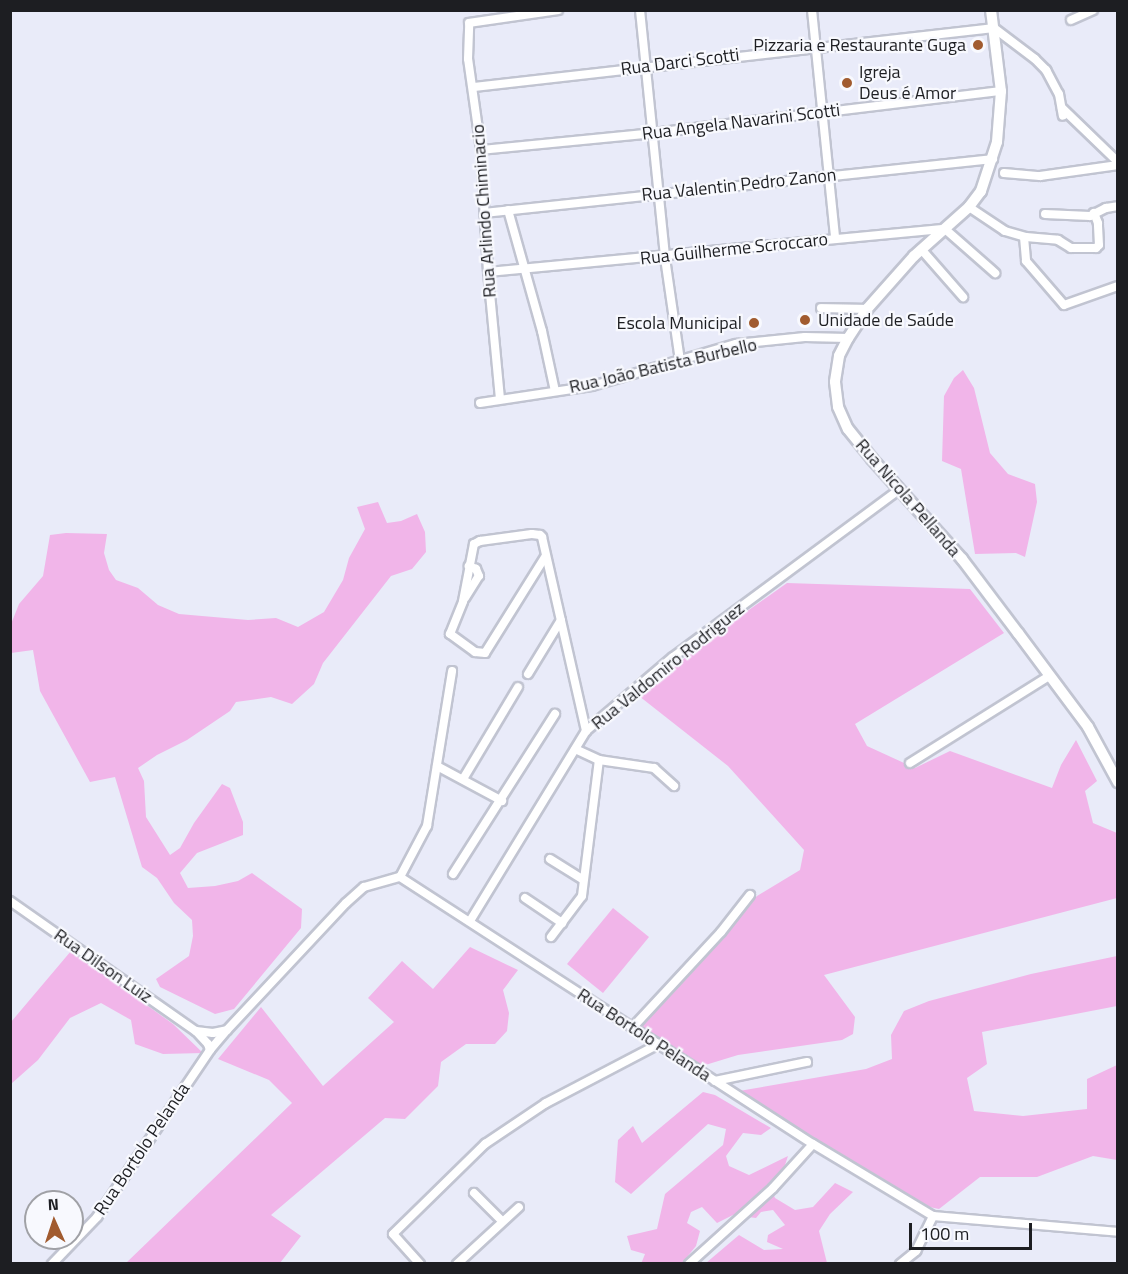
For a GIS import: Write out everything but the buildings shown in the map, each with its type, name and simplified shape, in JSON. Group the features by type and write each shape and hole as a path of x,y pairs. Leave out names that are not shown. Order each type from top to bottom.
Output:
{"main road":[{"name":"Rua Nicola Pellanda","path":"991,10 1001,91 998,141 981,191 969,207 921,249 867,309 839,356 835,382 838,407 848,429 962,559 1088,727 1118,782"}],"street":[{"name":"Rua Arlindo Chiminacio","path":"500,399 488,272 481,150 468,49 470,23 558,10"},
{"path":"640,10 665,258 680,361"},
{"path":"812,10 835,238"},
{"path":"1071,20 1092,10"},
{"path":"994,28 1046,70 1057,88 1062,112 1118,163"},
{"name":"Rua Darci Scotti","path":"474,87 994,28"},
{"name":"Rua Angela Navarini Scotti","path":"481,150 653,133 1001,91"},
{"name":"Rua Valentin Pedro Zanon","path":"484,213 993,159"},
{"path":"1004,173 1040,176 1118,163"},
{"path":"1045,214 1090,216 1118,206"},
{"path":"969,207 993,225 1024,237 1058,240 1065,247 1096,248 1099,245 1098,223 1094,213"},
{"path":"508,210 542,331 555,391"},
{"path":"945,229 995,273"},
{"name":"Rua Guilherme Scroccaro","path":"488,272 665,258 835,238 945,229"},
{"path":"1024,237 1026,261 1064,305 1118,286"},
{"path":"921,249 963,297"},
{"path":"821,308 867,309"},
{"name":"Rua João Batista Burbello","path":"480,403 592,386 736,344 805,337 848,338"},
{"name":"Rua Valdomiro Rodriguez","path":"470,921 586,731 673,657 900,489"},
{"path":"545,556 489,648 483,654 475,652 450,634 463,601 473,546 480,541 532,534 542,537 586,731"},
{"path":"528,674 561,620"},
{"path":"400,877 425,834 452,672"},
{"path":"910,763 1048,676"},
{"path":"463,779 518,687"},
{"path":"453,874 478,831 502,801 555,714"},
{"path":"575,749 599,760 654,768 674,786"},
{"path":"551,937 582,896 599,760"},
{"path":"437,766 502,801"},
{"path":"550,858 584,880"},
{"name":"Rua Bortolo Pelanda","path":"52,1263 97,1217 210,1050 227,1030 346,903 364,887 400,877 813,1144 933,1216 1118,1232"},
{"path":"633,1027 721,932 750,895"},
{"path":"525,898 562,923"},
{"name":"Rua Dilson Luiz","path":"10,901 196,1031 208,1044 210,1050"},
{"path":"196,1031 227,1030"},
{"path":"420,1263 393,1234 485,1144 546,1103 659,1044"},
{"path":"715,1081 807,1062"},
{"path":"689,1263 773,1188 813,1144"},
{"path":"474,1193 502,1221"},
{"path":"457,1263 519,1207"},
{"path":"900,1263 916,1251 933,1216"}],"shaded area":[{"path":"963,370 974,388 990,453 1008,474 1035,484 1037,502 1025,557 1016,553 975,554 961,469 942,461 944,396 954,378"},
{"path":"378,502 387,523 401,521 417,514 425,532 426,552 412,569 391,576 323,663 314,684 292,704 271,697 236,702 230,711 187,740 157,755 138,768 144,781 146,817 170,855 180,848 194,823 222,784 230,788 243,822 243,835 197,853 180,873 188,888 238,881 252,873 302,909 301,928 234,1009 215,1014 160,987 156,979 189,956 193,936 192,920 174,903 157,878 142,867 115,777 90,782 40,691 33,650 11,653 11,624 19,604 43,576 50,535 66,533 107,534 104,553 109,570 116,580 138,588 158,605 179,614 248,620 276,618 298,627 324,612 343,580 349,558 365,529 357,507"},
{"path":"787,583 970,589 1004,633 855,724 867,746 915,768 950,751 1052,788 1061,765 1076,740 1097,781 1085,791 1093,823 1117,833 1117,898 824,975 855,1017 853,1034 842,1040 738,1055 702,1066 637,1027 757,896 800,870 804,850 728,766 639,696 705,641"},
{"path":"613,908 649,937 603,993 567,964"},
{"path":"470,947 518,970 503,990 509,1013 507,1031 495,1044 466,1044 441,1062 438,1086 405,1119 385,1118 271,1215 301,1236 280,1263 126,1263 292,1103 269,1080 218,1059 261,1007 323,1086 394,1022 368,998 402,961 433,989"},
{"path":"71,951 173,1024 203,1053 163,1054 135,1044 131,1020 101,1003 70,1018 38,1060 11,1084 11,1022"},
{"path":"1117,956 1117,1006 982,1032 987,1064 967,1078 974,1111 1023,1116 1087,1109 1087,1079 1117,1065 1117,1160 1093,1156 1037,1177 980,1177 939,1209 915,1204 838,1157 739,1091 866,1069 892,1059 891,1035 904,1011 929,1001 1031,974"},
{"path":"703,1092 715,1095 771,1128 761,1135 743,1133 726,1156 729,1166 749,1175 788,1156 785,1165 770,1186 775,1198 795,1210 813,1207 835,1183 853,1192 830,1214 819,1231 827,1263 706,1263 739,1235 764,1250 783,1249 767,1242 768,1235 785,1225 773,1210 761,1212 756,1218 733,1215 717,1223 702,1207 691,1212 687,1223 700,1231 696,1246 682,1263 641,1264 645,1254 631,1250 627,1236 657,1229 665,1194 723,1145 726,1129 708,1124 631,1194 615,1182 618,1140 633,1126 642,1143"}],"place":[{"name":"Pizzaria e Restaurante Guga","path":"978,45"},
{"name":"Igreja Deus é Amor","path":"847,83"},
{"name":"Unidade de Saúde","path":"805,320"},
{"name":"Escola Municipal","path":"754,323"}]}
